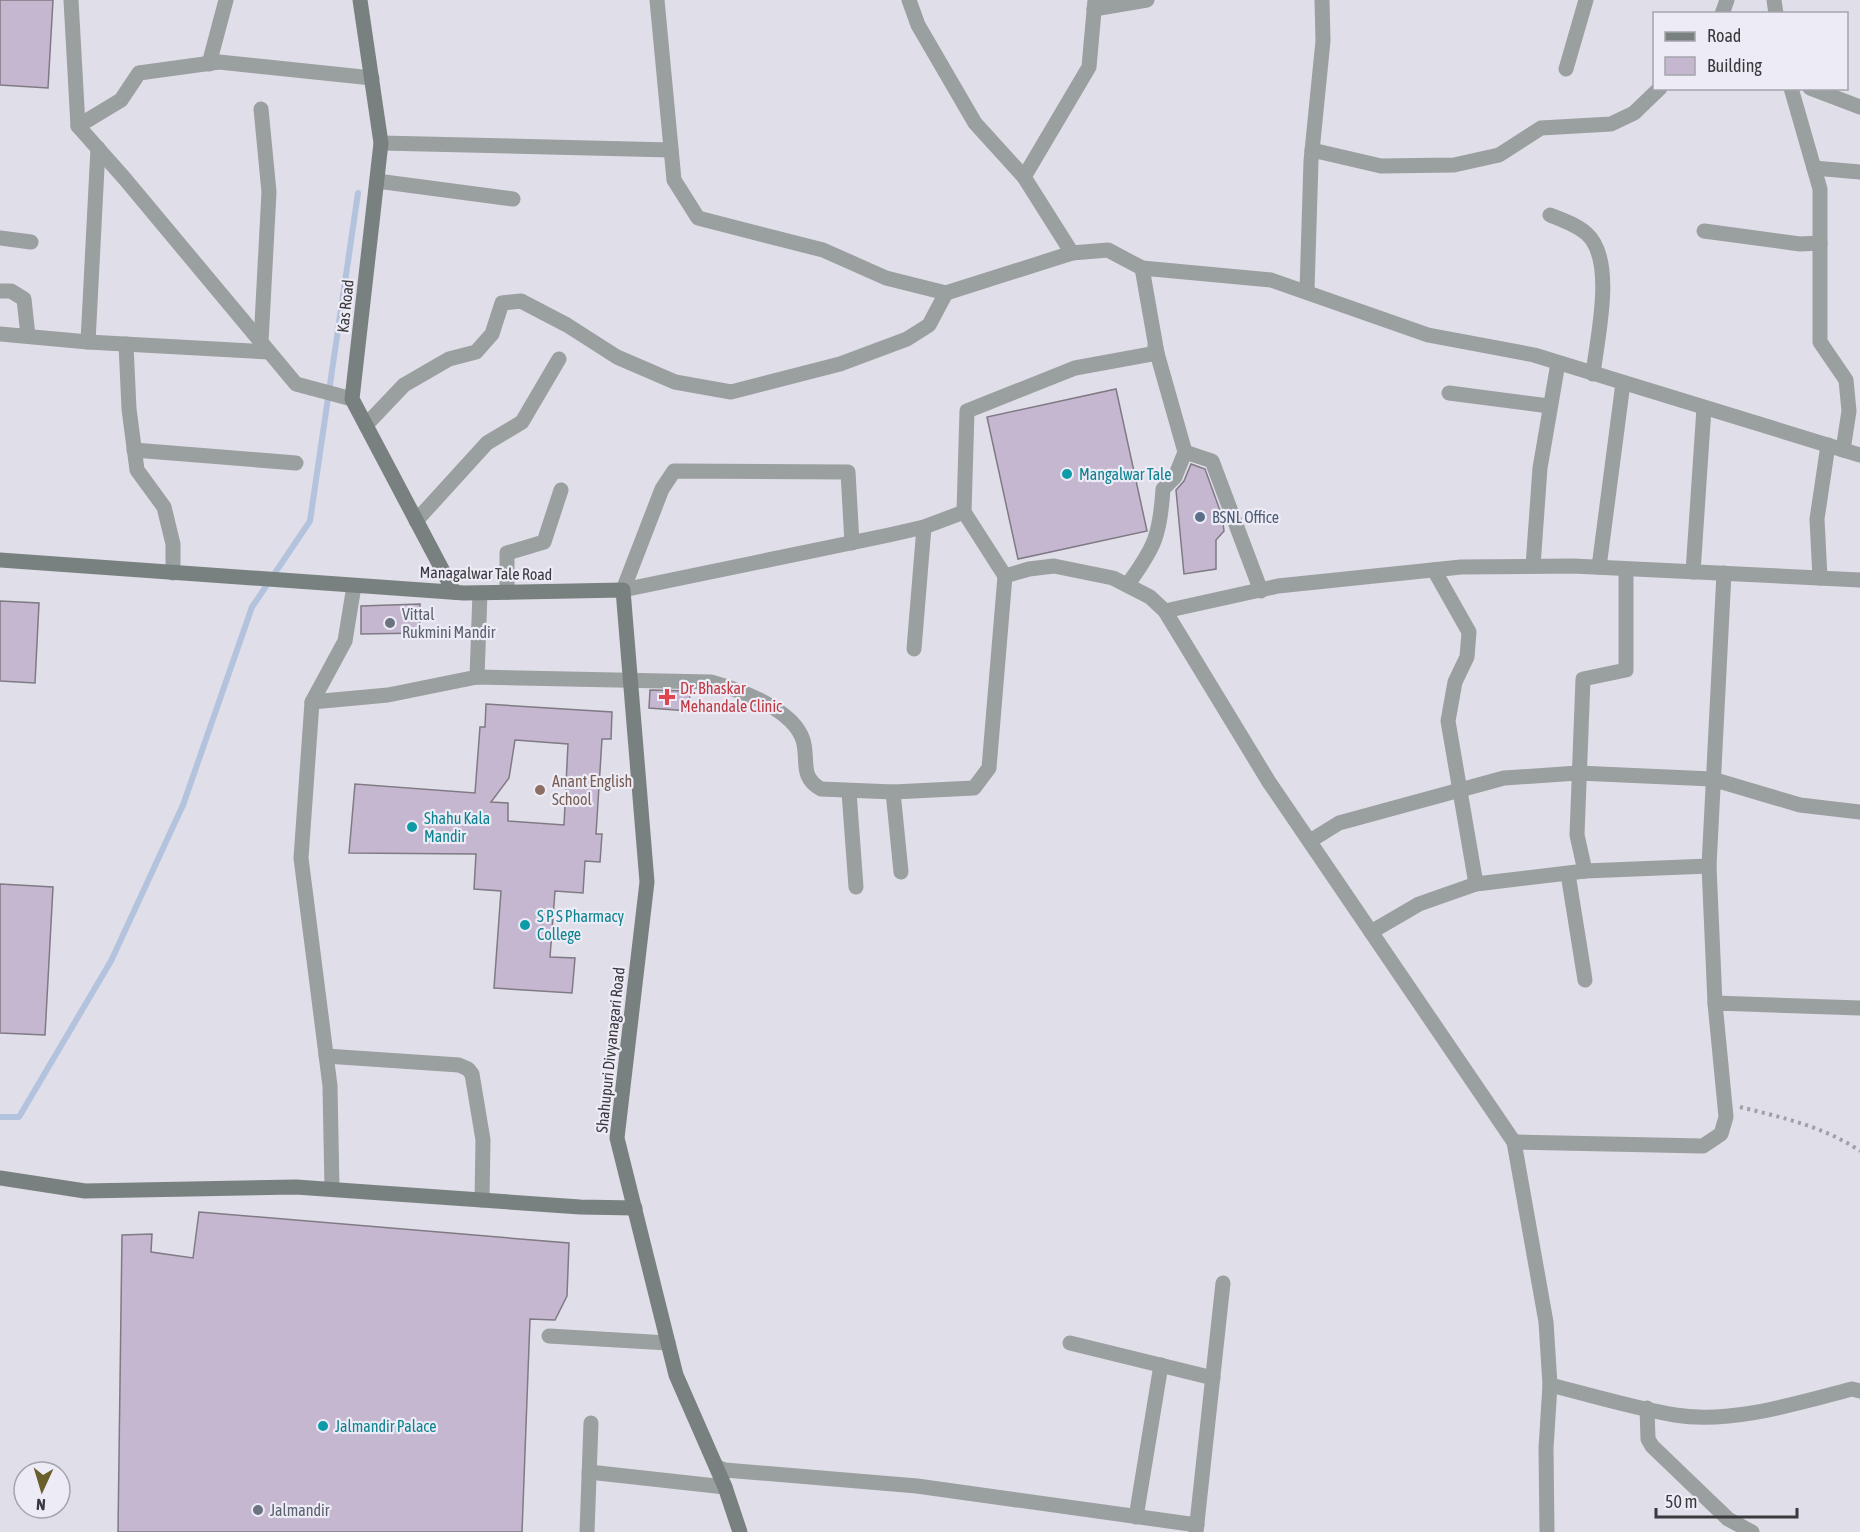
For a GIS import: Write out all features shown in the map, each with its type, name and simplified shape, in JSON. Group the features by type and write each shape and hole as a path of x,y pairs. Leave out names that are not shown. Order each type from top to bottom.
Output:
{"main road":[{"name":"Kas Road","path":"352,399 381,143 360,0"},
{"path":"352,399 453,592"},
{"name":"Managalwar Tale Road","path":"0,560 453,592 623,590"},
{"name":"Shahupuri Divyanagari Road","path":"623,590 647,882 617,1138 676,1375 717,1467 740,1532"},
{"path":"0,1178 85,1191 178,1187 332,1189 635,1208"}],"street":[{"path":"71,0 78,126 296,384 352,399"},
{"path":"209,64 226,0"},
{"path":"657,0 674,180 698,218 823,250 886,278 946,293 1072,253 1108,250 1142,268 1271,280 1307,290 1428,335 1534,355 1860,455"},
{"path":"909,0 918,25 975,123 1024,177 1072,253"},
{"path":"1024,177 1089,67 1095,5 1147,0"},
{"path":"1307,290 1312,150 1323,41 1322,0"},
{"path":"1566,69 1586,0"},
{"path":"78,126 121,100 139,73 209,64 372,78"},
{"path":"1312,150 1381,166 1454,165 1499,155 1541,128 1611,124 1634,113 1658,90"},
{"path":"1792,90 1820,189 1820,342 1846,380 1849,411 1843,450"},
{"path":"1815,90 1860,107"},
{"path":"261,109 269,192 265,347"},
{"path":"381,143 671,150"},
{"path":"88,342 98,148"},
{"path":"1814,168 1860,172"},
{"path":"377,181 513,200"},
{"path":"1550,214 1589,235 1600,253 1603,281 1593,374"},
{"path":"1704,231 1800,244 1820,243"},
{"path":"0,238 31,242"},
{"path":"1128,584 1150,554 1161,523 1163,489 1175,477 1185,453 1155,346 1142,268"},
{"path":"0,291 11,291 24,299 28,336"},
{"path":"366,425 404,385 448,359 476,352 492,334 502,303 521,301 567,325 618,357 675,381 731,392 840,364 907,339 929,325 946,293"},
{"path":"0,334 126,344 265,347"},
{"path":"126,344 129,409 137,470 164,507 174,544 173,573"},
{"path":"312,702 388,695 477,677 711,682 738,689 778,710 798,730 804,741 805,773 814,786 821,789 849,792 893,792 974,788 985,777 989,768 1005,576 964,512 967,411 1075,368 1157,353 1155,346"},
{"path":"416,521 487,443 522,422 559,359"},
{"path":"1533,566 1540,468 1558,363"},
{"path":"1599,567 1623,383"},
{"path":"1449,393 1549,406"},
{"path":"1693,572 1704,408"},
{"path":"1820,578 1818,519 1828,445"},
{"path":"134,450 296,463"},
{"path":"1185,453 1212,461 1261,591"},
{"path":"623,590 662,489 674,471 848,472 852,543"},
{"path":"507,592 507,553 544,542 561,490"},
{"name":"Managalwar Tale Road","path":"623,590 924,527 964,512"},
{"path":"914,649 924,527"},
{"path":"1005,576 1029,569 1054,566 1113,578 1150,597 1165,611 1269,782 1514,1142 1546,1322 1550,1385 1546,1448 1547,1532"},
{"path":"1165,611 1278,586 1434,570 1533,566 1599,567 1860,580"},
{"path":"1585,871 1577,836 1583,680 1626,670 1626,568"},
{"path":"1434,570 1469,632 1467,657 1455,682 1448,721 1476,884"},
{"path":"1514,1142 1703,1146 1721,1134 1726,1117 1714,1003 1709,866 1724,573"},
{"path":"332,1189 330,1086 301,858 312,702 345,641 354,586"},
{"path":"477,677 480,593"},
{"path":"1310,841 1339,824 1504,778 1578,773 1713,779 1800,805 1860,812"},
{"path":"849,792 856,887"},
{"path":"893,792 901,872"},
{"path":"1371,932 1419,904 1476,884 1585,871 1709,866"},
{"path":"1568,873 1585,980"},
{"path":"1714,1003 1860,1008"},
{"path":"326,1056 459,1065 468,1069 472,1074 483,1140 482,1200"},
{"path":"717,1467 725,1470 917,1486 1136,1517 1196,1529 1223,1283"},
{"path":"549,1336 668,1343"},
{"path":"1070,1342 1213,1378"},
{"path":"1136,1517 1161,1365"},
{"path":"1550,1385 1677,1415 1727,1415 1775,1409 1852,1389 1860,1391"},
{"path":"1647,1408 1648,1439 1652,1446 1728,1519 1752,1532"},
{"path":"587,1532 591,1423"},
{"path":"589,1472 725,1487"}],"path":[{"path":"1725,1103 1798,1122 1844,1140 1860,1151"}],"building":[{"path":"0,0 53,0 48,88 0,85"},
{"name":"Mangalwar Tale","path":"1116,389 1147,531 1018,559 987,417"},
{"name":"BSNL Office","path":"1191,464 1205,469 1222,516 1224,531 1216,540 1216,569 1184,574 1176,490 1184,481"},
{"path":"0,601 39,603 35,683 0,681"},
{"name":"Vittal Rukmini Mandir","path":"420,604 420,633 361,634 361,606"},
{"path":"650,690 690,691 689,711 649,708"},
{"path":"486,704 612,712 611,739 602,739 596,834 602,834 600,862 585,861 583,893 555,891 550,957 575,958 572,993 494,988 501,891 474,889 476,854 349,853 355,784 475,793 480,727 485,727","holes":["515,740 568,744 564,825 508,821 508,803 491,802 509,778"]},
{"path":"0,884 53,887 45,1035 0,1033"},
{"name":"Jalmandir Palace","path":"199,1212 569,1243 567,1296 555,1320 530,1319 522,1532 118,1532 122,1235 152,1234 151,1252 193,1258"}],"waterway":[{"path":"0,1117 19,1117 111,961 183,805 252,607 310,521 358,193"}],"place":[{"name":"Mangalwar Tale","path":"1067,474"},
{"name":"BSNL Office","path":"1200,517"},
{"name":"Vittal Rukmini Mandir","path":"390,623"},
{"name":"Dr. Bhaskar Mehandale Clinic","path":"667,697"},
{"name":"Anant English School","path":"540,790"},
{"name":"Shahu Kala Mandir","path":"412,827"},
{"name":"S P S Pharmacy College","path":"525,925"},
{"name":"Jalmandir Palace","path":"323,1426"},
{"name":"Jalmandir","path":"258,1510"}]}
